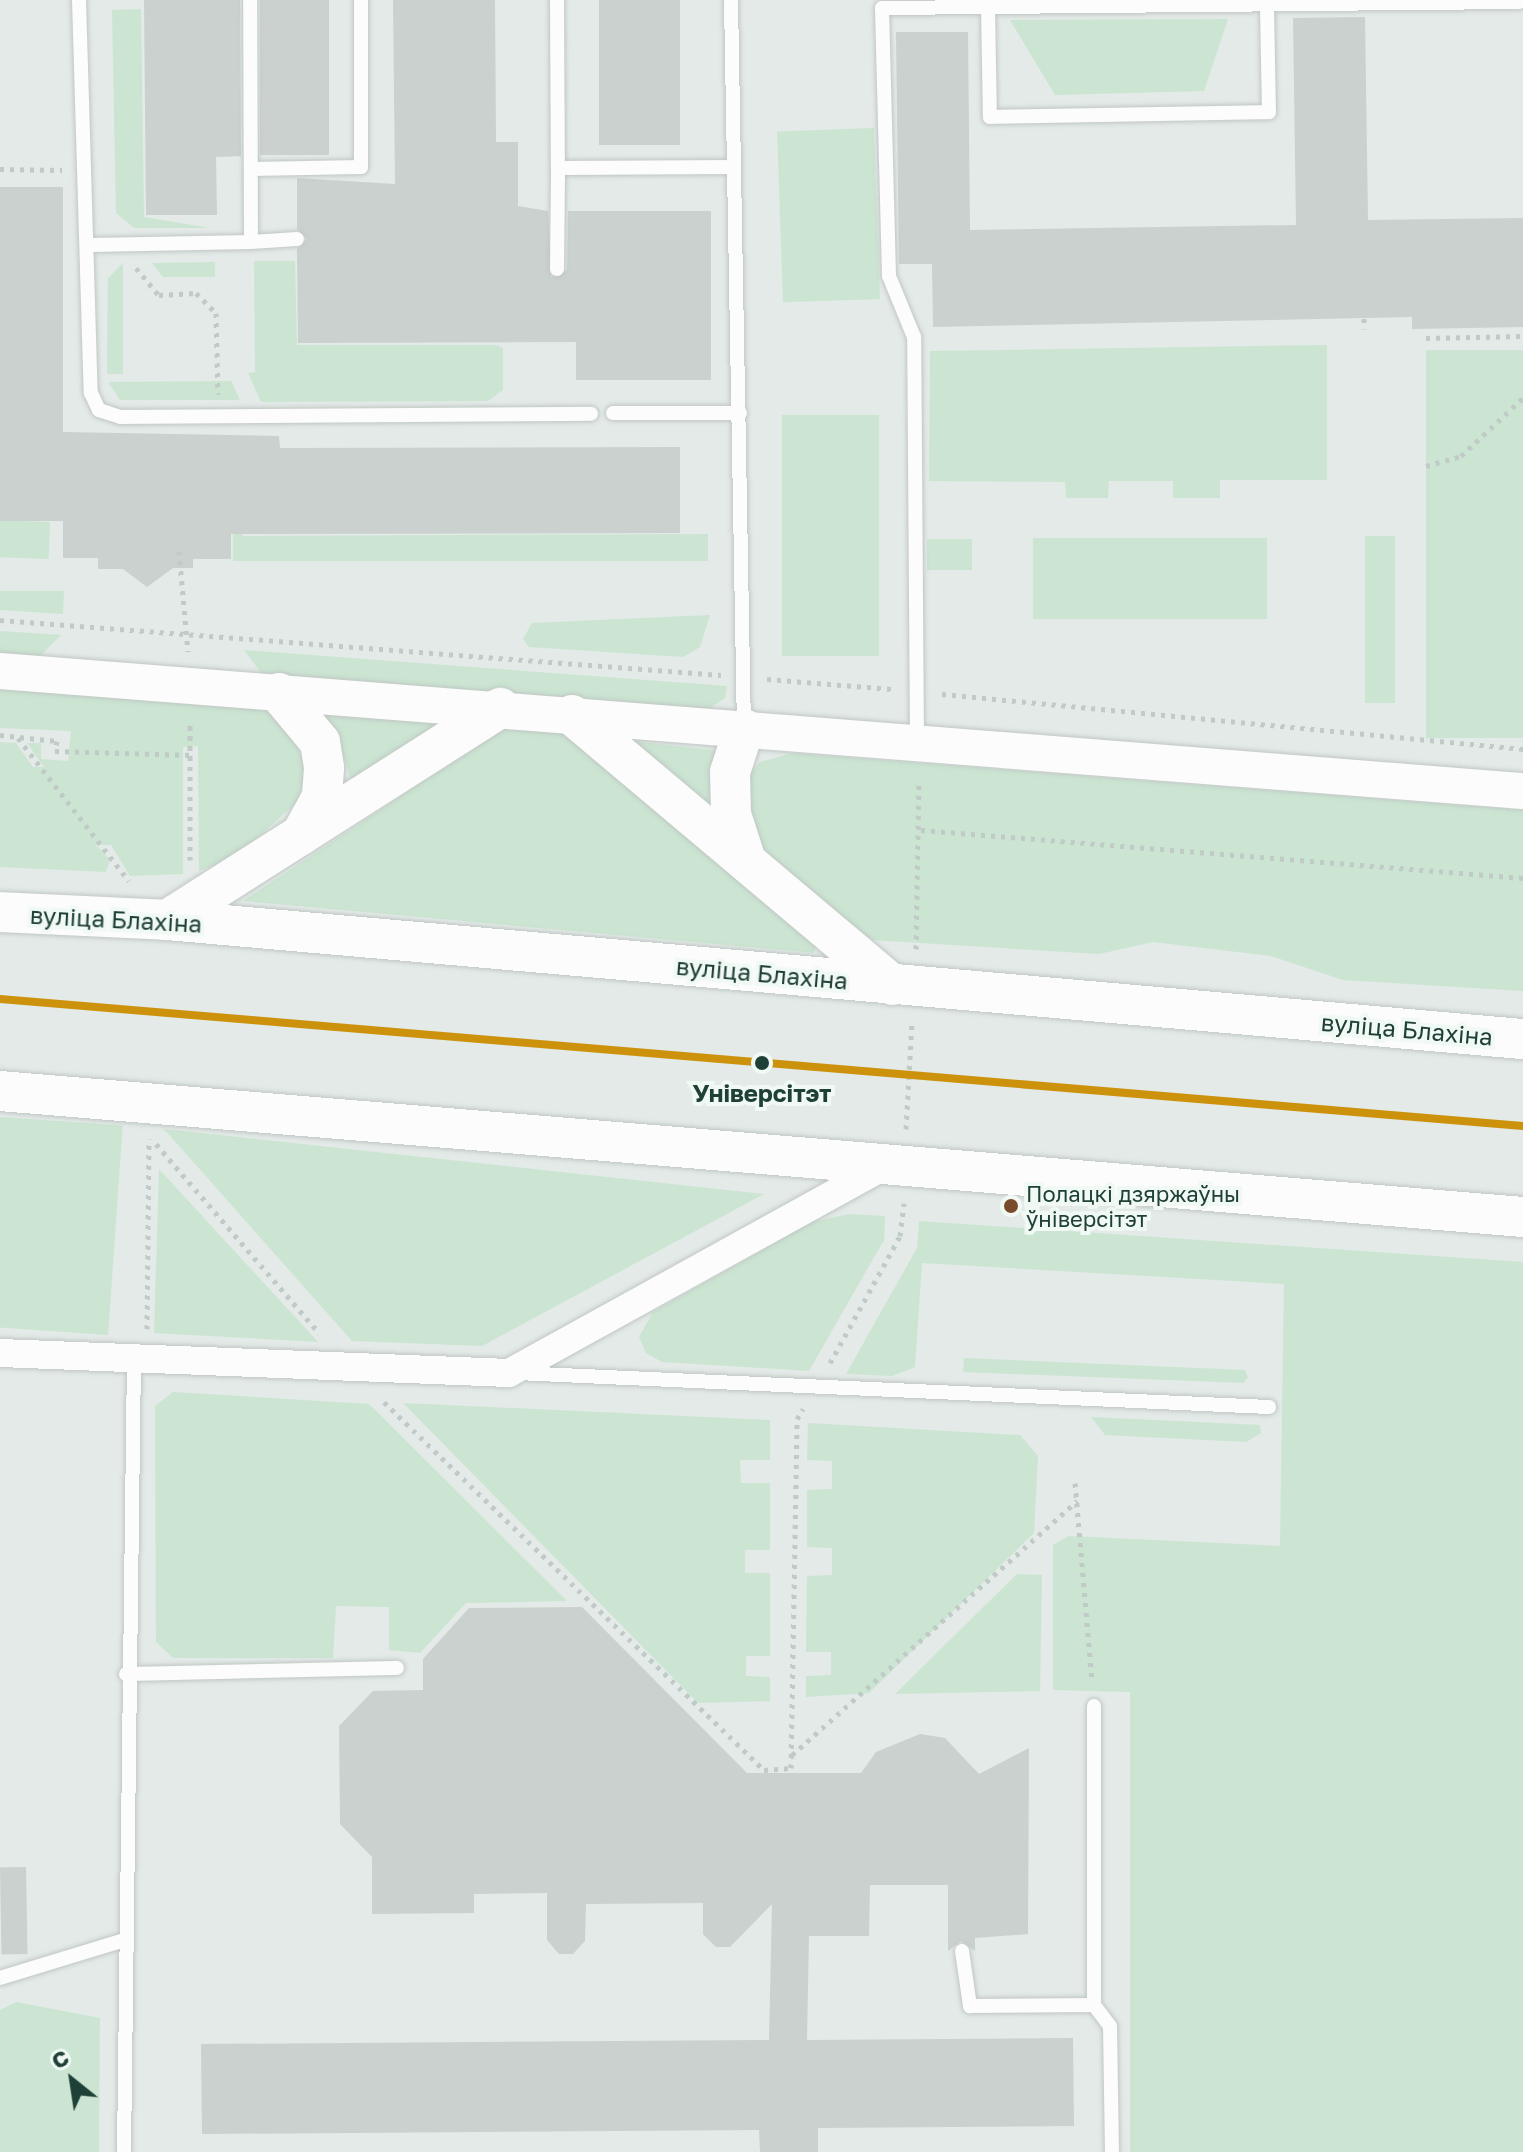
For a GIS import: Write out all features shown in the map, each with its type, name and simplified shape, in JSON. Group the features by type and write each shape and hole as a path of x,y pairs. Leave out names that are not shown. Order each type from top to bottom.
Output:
{"main road":[{"path":"279,693 320,742 324,768 322,797 301,835"},
{"path":"167,920 500,708"},
{"path":"572,715 746,861 904,987"},
{"path":"744,729 731,786 746,861"},
{"name":"вуліца Блахіна","path":"0,912 167,920 1523,1039"},
{"path":"0,1091 1523,1217"}],"street":[{"path":"0,671 1523,791"},
{"path":"0,1353 509,1373 896,1166"}],"lane":[{"path":"79,0 83,171 91,245 91,393 99,410 121,417 591,414"},
{"path":"250,0 251,242"},
{"path":"251,169 361,167 361,0"},
{"path":"557,0 557,269"},
{"path":"731,0 744,729"},
{"path":"917,742 914,337 889,276 882,8 1519,2"},
{"path":"988,7 990,117 1269,112 1267,4"},
{"path":"558,168 734,167"},
{"path":"91,245 297,239"},
{"path":"613,413 740,413"},
{"path":"124,2152 126,1674 140,1358"},
{"path":"509,1373 1269,1407"},
{"path":"126,1674 397,1668"},
{"path":"1094,1706 1094,2005 1110,2026 1112,2152"},
{"path":"0,1978 124,1940"},
{"path":"962,1951 970,2006 1094,2005"}],"path":[{"path":"0,169 83,171"},
{"path":"1364,318 1364,329"},
{"path":"1426,338 1523,336"},
{"path":"1426,466 1461,456 1523,398"},
{"path":"0,620 915,691 1523,749"},
{"path":"0,735 57,741 55,751 191,755"},
{"path":"18,737 129,881"},
{"path":"140,1358 149,1136 350,1369 764,1770 791,1768 797,1419 900,1236 896,1166 904,1107 904,987 921,830 917,742"},
{"path":"921,830 1523,878"},
{"path":"1075,1483 1094,1706"},
{"path":"791,1756 1077,1501"}],"green space":[{"path":"141,9 144,217 210,228 134,228 116,213 112,10"},
{"path":"1228,19 1204,91 1055,95 1010,20"},
{"path":"874,128 880,299 783,302 777,131"},
{"path":"254,261 295,261 297,345 496,345 503,348 503,390 488,401 261,402 248,373 255,372"},
{"path":"215,262 215,277 163,277 152,263"},
{"path":"123,263 123,374 107,374 108,278"},
{"path":"1327,345 1327,480 1220,480 1220,498 1173,498 1173,481 1109,481 1108,498 1066,498 1065,482 929,481 930,351"},
{"path":"1426,350 1523,350 1523,738 1426,738"},
{"path":"231,381 240,400 120,400 108,382"},
{"path":"782,415 879,415 879,656 782,656"},
{"path":"0,520 50,522 49,559 0,557"},
{"path":"233,528 242,529 243,536 708,534 708,561 233,561"},
{"path":"1365,536 1395,536 1395,703 1365,703"},
{"path":"1033,538 1267,538 1267,619 1033,619"},
{"path":"927,539 972,539 972,570 927,570"},
{"path":"0,591 64,591 63,614 0,610"},
{"path":"710,615 700,647 683,657 529,647 523,639 532,623"},
{"path":"0,631 61,635 33,663 0,660"},
{"path":"244,650 727,686 725,698 706,711 265,678"},
{"path":"0,679 258,700 283,714 307,770 297,802 237,856 199,871 198,746 183,747 183,874 130,876 111,845 96,845 110,860 106,872 0,867 0,742 16,743 33,767 44,767 27,743 41,743 41,759 68,761 71,731 0,728"},
{"path":"312,703 466,717 352,784 335,728"},
{"path":"511,723 563,727 816,945 814,953 243,901"},
{"path":"623,740 728,752 712,816"},
{"path":"792,753 1523,810 1523,991 1343,980 1271,956 1153,942 1099,954 872,940 759,854 744,779 760,762"},
{"path":"0,1117 123,1126 108,1335 0,1328"},
{"path":"164,1129 764,1194 482,1346 352,1341"},
{"path":"159,1169 318,1342 154,1333"},
{"path":"849,1214 885,1216 884,1240 809,1371 662,1362 646,1353 639,1337 653,1312 812,1222"},
{"path":"919,1221 1523,1262 1523,2152 1130,2152 1130,1692 1053,1690 1053,1545 1069,1536 1280,1546 1284,1284 922,1263 915,1367 892,1376 846,1374 917,1248"},
{"path":"964,1358 1245,1370 1248,1377 1244,1383 963,1372"},
{"path":"173,1392 369,1404 567,1601 466,1603 420,1653 389,1650 389,1607 336,1606 333,1658 173,1658 156,1642 155,1406"},
{"path":"403,1403 770,1420 770,1460 740,1460 741,1483 770,1483 770,1550 745,1550 745,1573 770,1573 770,1656 746,1656 746,1676 770,1677 770,1701 698,1703"},
{"path":"1091,1417 1260,1425 1261,1433 1246,1442 1105,1435"},
{"path":"808,1423 1020,1435 1038,1456 1034,1533 869,1693 806,1697 806,1676 831,1675 831,1652 806,1652 807,1576 832,1575 832,1548 807,1547 807,1490 832,1489 832,1461 807,1460"},
{"path":"1017,1574 1042,1575 1040,1691 895,1694"},
{"path":"16,2002 100,2018 99,2152 0,2152 0,2010"}],"building":[{"path":"144,0 240,0 241,156 216,157 217,215 146,215"},
{"path":"260,0 329,0 329,155 260,155"},
{"path":"393,0 495,0 496,142 518,142 518,206 548,211 551,277 567,270 568,211 711,211 711,380 576,380 576,342 298,343 297,249 307,239 297,229 297,178 395,184"},
{"path":"599,0 680,0 680,145 599,145"},
{"path":"1365,17 1368,220 1523,218 1523,327 1412,329 1412,317 933,327 932,264 899,264 896,32 968,32 970,230 1296,225 1293,18"},
{"path":"0,187 63,187 63,432 279,436 280,448 680,447 680,533 231,534 231,559 193,559 193,568 173,568 147,587 123,569 98,569 98,558 63,558 63,521 0,521"},
{"path":"582,1607 747,1773 861,1773 876,1752 920,1734 945,1738 979,1774 1029,1748 1028,1934 975,1938 975,1951 961,1941 948,1951 948,1885 870,1885 869,1936 809,1936 807,2040 1073,2038 1074,2126 818,2128 818,2152 760,2152 759,2130 202,2134 201,2044 769,2040 772,1904 730,1947 716,1947 703,1934 703,1903 586,1904 585,1941 573,1954 559,1954 547,1940 547,1893 474,1894 474,1913 372,1914 372,1857 340,1824 339,1726 373,1691 423,1690 423,1659 469,1608"},
{"path":"0,1867 26,1867 28,1954 2,1954"}],"transit line":[{"path":"0,999 1523,1126"}],"place":[{"name":"Універсітэт","path":"762,1063"},
{"name":"Полацкі дзяржаўны ўніверсітэт","path":"1011,1206"}]}
